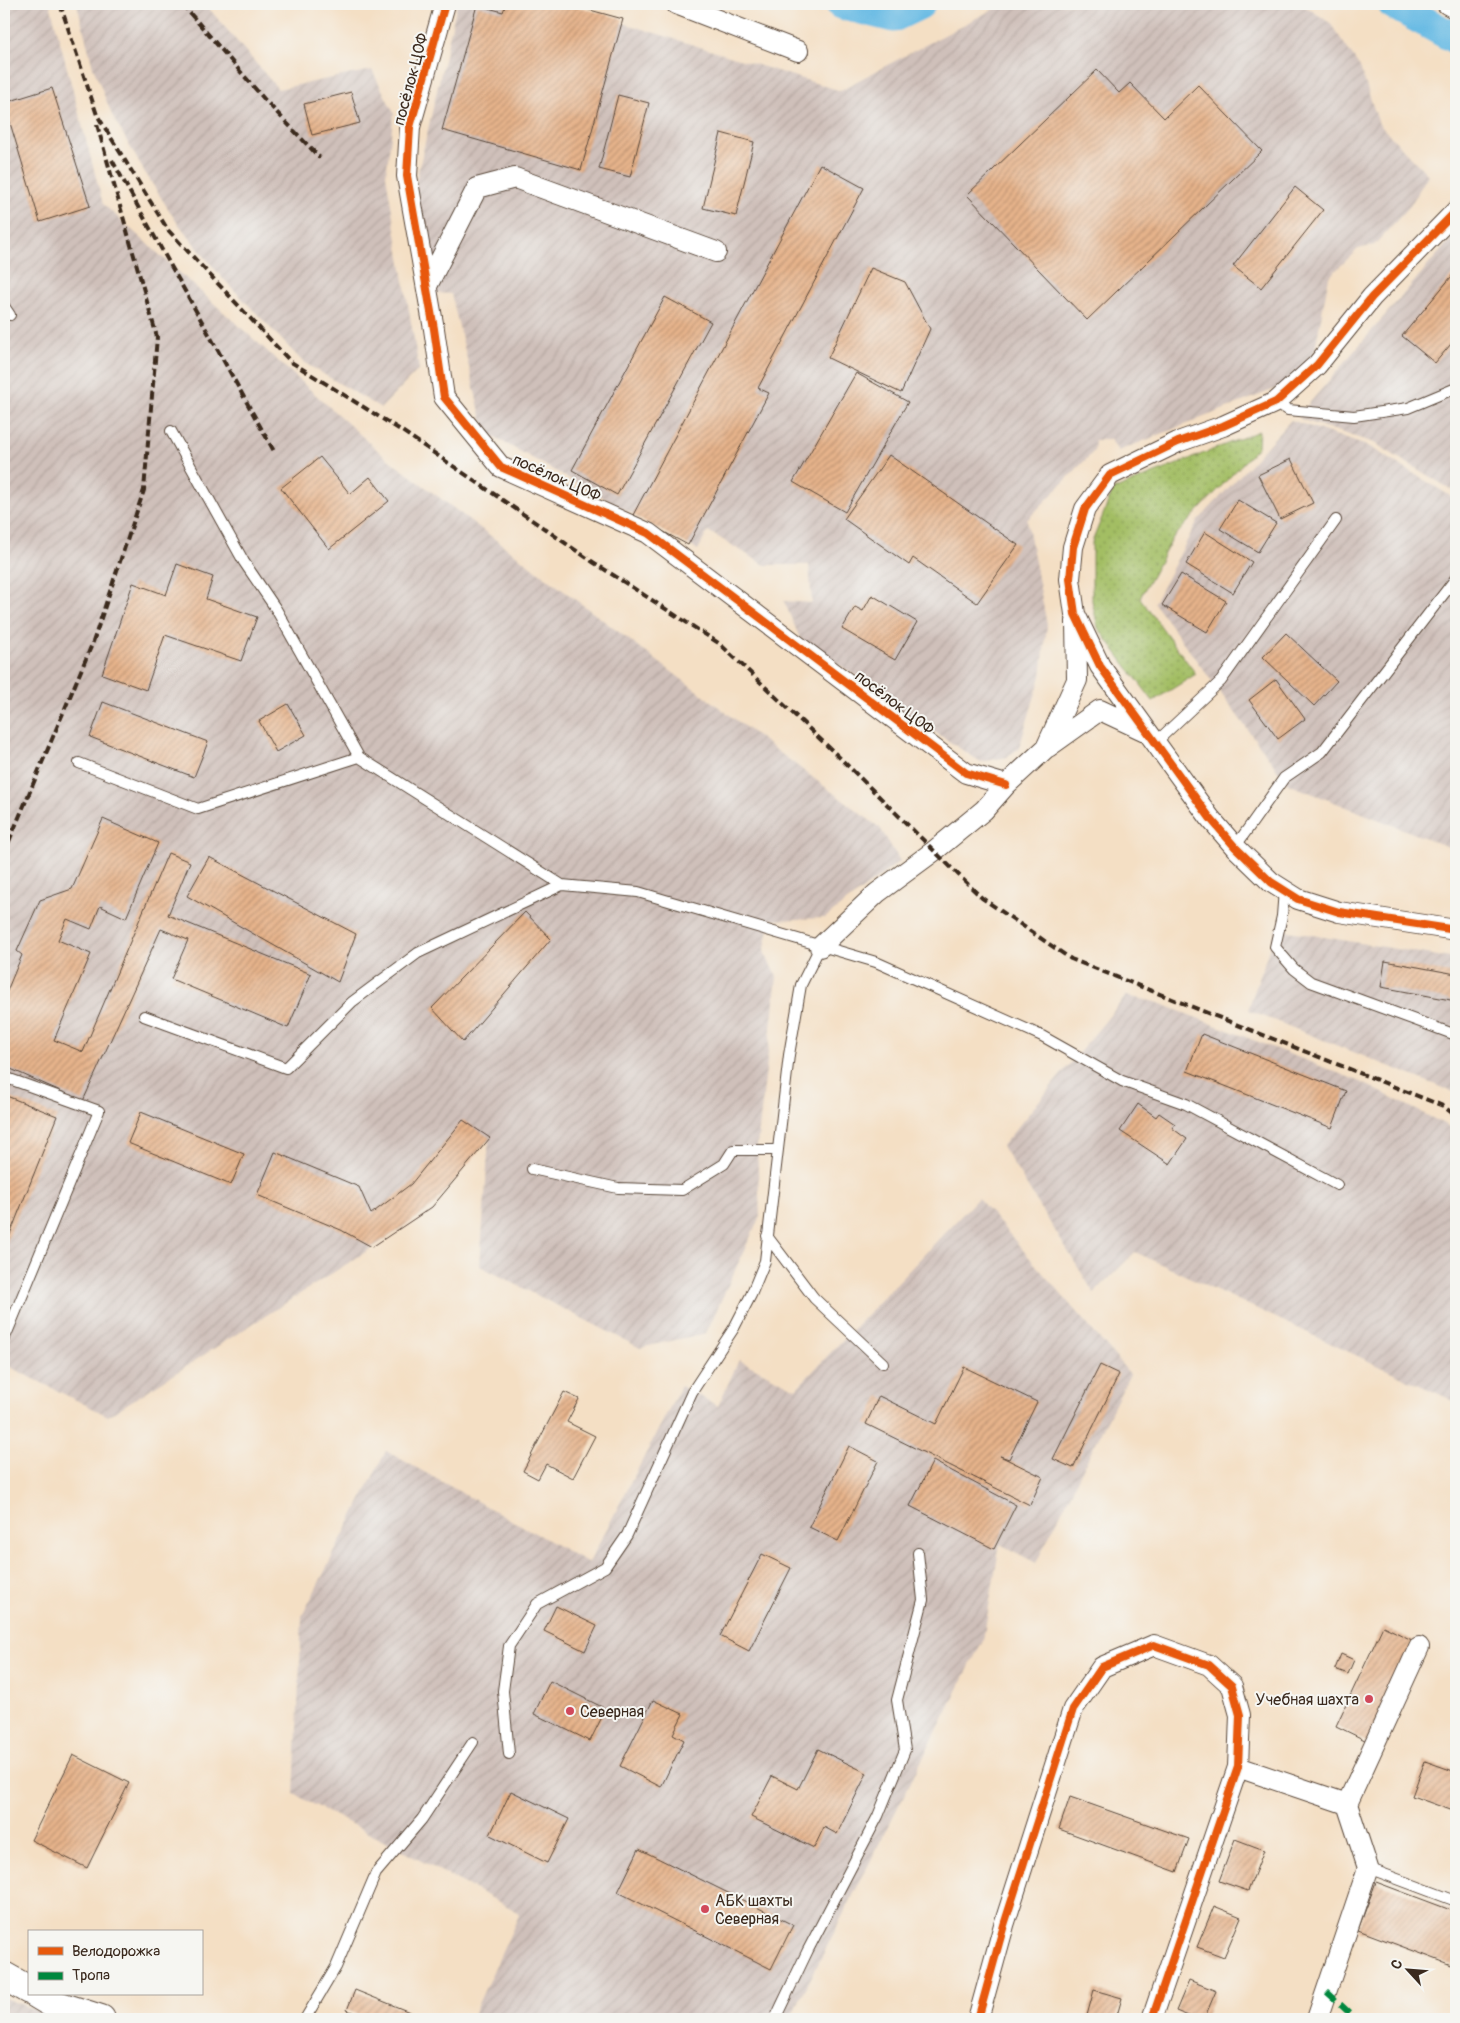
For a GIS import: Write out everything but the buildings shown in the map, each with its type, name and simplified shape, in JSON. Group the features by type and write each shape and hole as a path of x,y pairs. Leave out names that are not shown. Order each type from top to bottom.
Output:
{"street":[{"name":"посёлок ЦОФ","path":"444,4 410,127 407,176 444,397 501,468 648,533 966,773 1006,785"},
{"path":"676,4 798,51"},
{"path":"1447,4 1456,9"},
{"path":"426,286 477,188 514,178 716,252"},
{"path":"1046,748 1077,680 1075,614 1070,579 1073,547 1085,509 1110,475 1178,442 1222,426 1276,402 1317,365 1372,297 1456,211"},
{"path":"1075,614 1100,666 1210,818 1235,847 1271,882 1298,899 1339,912 1456,930"},
{"path":"820,947 876,893 934,851 984,810 1006,785 1046,748 1100,710 1151,737"},
{"path":"978,2019 1004,1924 1073,1709 1102,1666 1154,1645 1209,1665 1232,1686 1240,1715 1238,1767 1152,2019"},
{"path":"1318,2019 1368,1868 1347,1804 1419,1647"},
{"path":"1238,1767 1347,1804"},
{"path":"4,1976 28,1989"},
{"path":"40,1996 51,2002 101,2019"}],"lane":[{"path":"1276,402 1288,410 1354,416 1408,408 1456,388"},
{"path":"171,430 244,562 276,609 359,756 562,885 638,892 876,962 1042,1036 1122,1081 1186,1104 1337,1185"},
{"path":"1151,737 1221,681 1336,520"},
{"path":"1235,847 1284,778 1322,752 1456,578"},
{"path":"80,763 198,809 359,756"},
{"path":"144,1016 286,1068 352,1002 418,953 562,885"},
{"path":"1284,890 1282,916 1275,947 1294,969 1311,982 1456,1035"},
{"path":"509,1754 503,1691 509,1646 537,1604 605,1567 627,1535 692,1392 734,1328 751,1295 764,1261 789,1055 801,985 820,947"},
{"path":"4,1077 99,1111 7,1323 4,1340"},
{"path":"532,1169 618,1188 682,1190 724,1164 732,1150 778,1150"},
{"path":"767,1236 814,1298 883,1363"},
{"path":"775,2019 808,1950 878,1816 905,1750 897,1700 923,1600 918,1554"},
{"path":"305,2019 336,1966 376,1873 422,1819 473,1742"},
{"path":"1368,1868 1456,1901"}],"shaded area":[{"path":"4,4 50,4 103,204 384,456 880,828 900,861 825,918 771,920 764,952 777,977 757,1146 760,1216 706,1333 640,1348 480,1266 489,1138 432,1207 378,1244 108,1416 4,1364"},
{"path":"77,4 205,4 278,89 372,70 394,113 386,175 419,369 381,408 303,362 218,273 176,221 144,171 112,115 93,67"},
{"path":"457,4 562,4 841,91 1003,4 1160,4 1193,8 1204,4 1296,4 1308,8 1330,23 1360,67 1379,124 1428,175 1410,206 1374,245 1358,249 1329,277 1313,359 1280,387 1118,451 1111,440 1095,440 1094,451 1027,520 1047,625 1041,676 1019,748 1007,757 981,762 899,709 889,696 801,641 784,601 812,603 809,565 765,565 708,531 698,550 485,432 451,294 435,293 414,190"},
{"path":"1456,233 1456,484 1452,490 1374,443 1300,419 1300,414"},
{"path":"1291,420 1370,447 1452,497 1456,491 1456,850 1288,784 1154,603 1197,522"},
{"path":"1276,929 1456,959 1456,1093 1248,1010"},
{"path":"1126,996 1156,1002 1361,1082 1456,1130 1456,1402 1135,1252 1094,1293 1002,1146"},
{"path":"978,1198 1130,1374 1036,1563 1000,1544 983,1640 790,2019 471,2019 520,1913 294,1794 302,1616 386,1451 589,1563 681,1386 718,1406 739,1360 796,1389"},
{"path":"4,1998 60,2019 4,2019"}],"green space":[{"path":"1259,431 1258,447 1172,539 1140,598 1196,674 1153,701 1098,628 1092,601 1092,542 1113,490"}],"waterway":[{"path":"841,4 893,17 920,4"},
{"path":"1393,4 1456,39"}],"railway":[{"path":"60,4 97,115 168,230 291,362 402,431 593,562 720,644 838,756 982,898 1071,959 1443,1106 1456,1116"},
{"path":"182,4 265,100 320,158"},
{"path":"4,853 93,642 144,490 157,337 96,121"},
{"path":"112,160 275,453"}],"marked path":[{"path":"1327,1992 1356,2019"}],"cycle path":[{"path":"445,4 410,127 407,176 444,397 501,467 648,533 966,773 1006,785"},
{"path":"1456,211 1372,297 1317,365 1276,402 1223,426 1178,442 1110,475 1085,509 1073,547 1070,579 1075,614 1100,666 1210,818 1235,847 1271,882 1298,899 1339,912 1456,930"},
{"path":"978,2019 1004,1925 1073,1709 1102,1667 1154,1645 1209,1665 1232,1686 1240,1715 1238,1767 1152,2019"}],"place":[{"name":"Учебная шахта","path":"1369,1699"},
{"name":"Северная","path":"570,1711"},
{"name":"АБК шахты Северная","path":"705,1909"}]}
